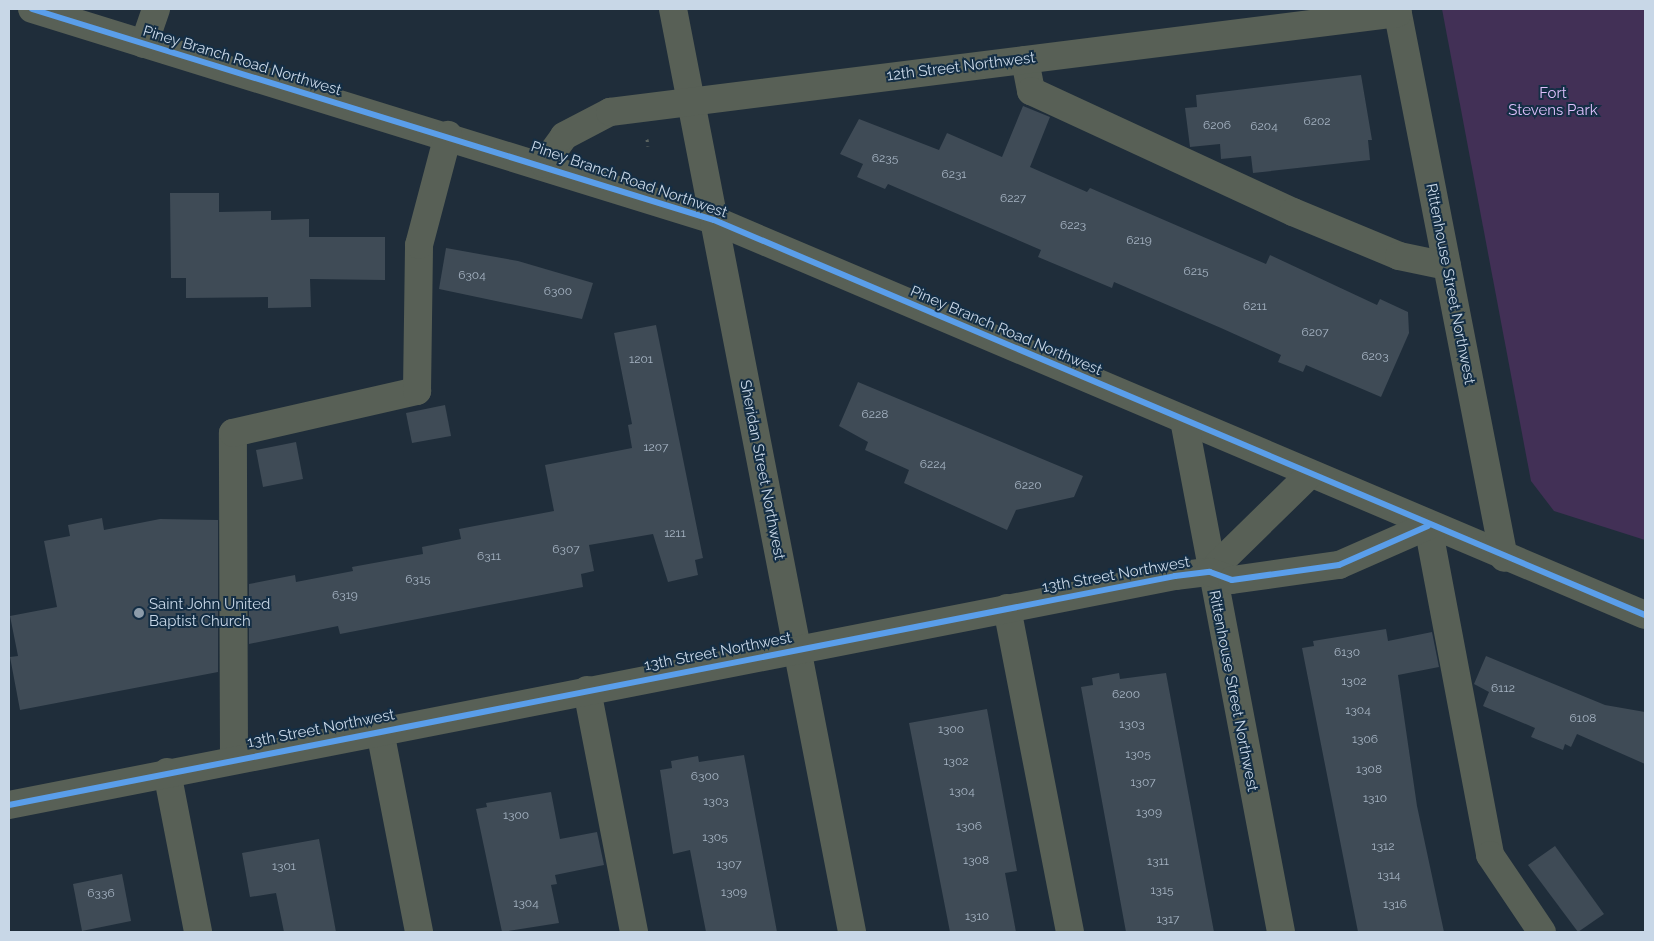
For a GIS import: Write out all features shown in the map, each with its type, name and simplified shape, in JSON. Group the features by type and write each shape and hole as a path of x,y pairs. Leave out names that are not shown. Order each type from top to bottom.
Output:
{"street":[{"name":"Piney Branch Road Northwest","path":"32,9 544,164 714,220 1309,475"},
{"path":"144,44 156,9"},
{"name":"Sheridan Street Northwest","path":"673,9 852,932"},
{"name":"12th Street Northwest","path":"544,164 564,136 594,117 690,100 1025,60 1397,11"},
{"name":"Rittenhouse Street Northwest","path":"1397,11 1504,558"},
{"path":"1025,60 1031,91 1294,212 1399,256 1447,266"},
{"path":"234,759 233,433 417,391 419,245 448,135"},
{"name":"Rittenhouse Street Northwest","path":"1184,420 1210,572 1281,932"},
{"path":"1210,572 1309,475 1504,558 1645,615"},
{"path":"1428,526 1490,855 1542,932"},
{"name":"13th Street Northwest","path":"9,805 167,772 1007,608 1210,572 1232,580 1339,565 1428,526"},
{"path":"1007,608 1070,932"},
{"path":"587,690 634,932"},
{"path":"380,731 419,932"},
{"path":"167,772 198,932"}],"green space":[{"name":"Fort Stevens Park","path":"1442,9 1645,9 1645,540 1554,511 1531,481"}],"building":[{"path":"1361,75 1372,140 1368,140 1370,160 1253,173 1251,156 1221,159 1220,144 1190,147 1185,108 1197,107 1196,95"},
{"path":"1023,106 1050,117 1030,167 1087,192 1090,188 1266,264 1270,255 1377,305 1380,299 1408,312 1409,333 1381,397 1306,365 1303,372 1278,362 1281,355 1221,328 1114,282 1112,288 1038,257 1041,250 888,184 885,189 857,177 863,164 840,154 859,119 939,150 947,133 1002,157"},
{"path":"170,193 219,193 219,212 271,211 271,220 309,219 309,237 385,237 385,280 310,279 311,307 268,308 268,297 186,298 186,278 171,278"},
{"path":"446,248 518,261 593,283 582,319 439,289"},
{"path":"656,325 703,558 695,560 698,575 668,582 653,534 589,545 594,571 581,574 583,587 340,634 338,626 249,644 249,584 295,575 296,582 353,571 352,567 423,554 422,547 461,539 459,529 554,511 545,465 632,448 628,425 632,424 614,333"},
{"path":"858,382 1083,476 1074,497 1016,510 1007,530 904,483 909,470 865,450 868,442 839,426"},
{"path":"445,405 451,436 412,443 406,413"},
{"path":"296,442 303,479 263,487 256,450"},
{"name":"Saint John United Baptist Church","path":"102,518 104,530 160,519 218,520 218,672 20,710 10,657 18,656 10,616 57,607 44,541 70,536 68,525"},
{"path":"1386,629 1388,641 1432,632 1439,667 1398,675 1417,806 1444,932 1358,932 1302,648 1314,646 1313,641"},
{"path":"1486,656 1605,705 1645,712 1645,764 1577,734 1571,747 1565,744 1563,750 1531,737 1535,728 1483,706 1489,692 1474,684"},
{"path":"1119,673 1120,679 1166,673 1214,932 1126,932 1081,687 1093,685 1092,678"},
{"path":"987,709 1017,871 1005,873 1016,932 950,932 909,723"},
{"path":"744,755 777,932 706,932 690,850 673,854 660,770 672,768 671,761 698,756 699,762"},
{"path":"551,792 560,839 597,832 604,865 555,875 557,884 551,885 559,923 502,932 476,809 487,807 486,803"},
{"path":"319,839 336,932 284,932 276,893 250,897 242,853"},
{"path":"1555,846 1604,914 1578,932 1528,865"},
{"path":"122,874 131,921 82,931 73,884"}],"cycle path":[{"path":"32,9 714,220 1645,615"},
{"path":"9,805 1175,576 1210,572 1232,580 1339,565 1428,526"}],"place":[{"name":"Saint John United Baptist Church","path":"139,613"}]}
